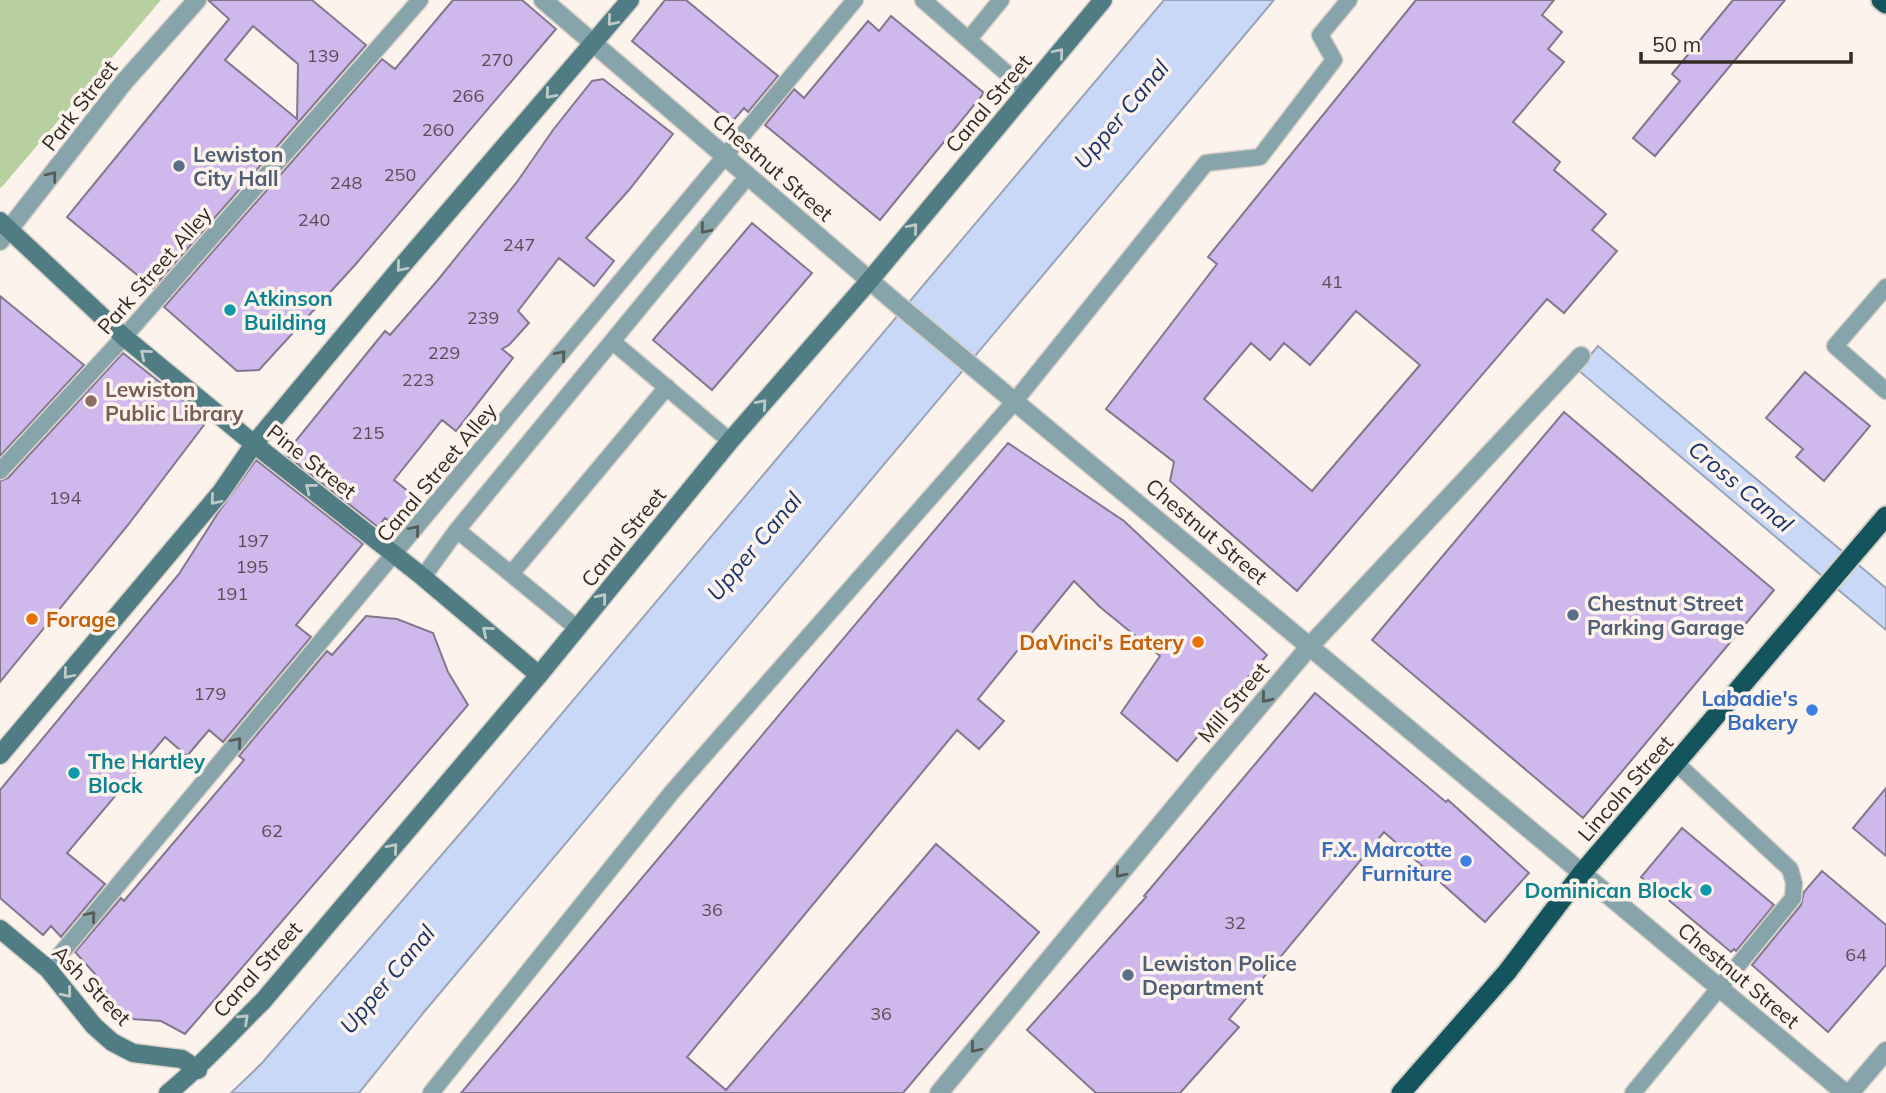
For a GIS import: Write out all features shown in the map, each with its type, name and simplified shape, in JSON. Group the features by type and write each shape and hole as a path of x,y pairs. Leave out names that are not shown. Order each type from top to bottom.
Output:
{"highway":[{"path":"1881,0 1886,4"},
{"name":"Lincoln Street","path":"1401,1093 1507,972 1582,873 1886,516"}],"main road":[{"path":"0,755 221,492 254,444 410,257 630,0"},
{"name":"Canal Street","path":"169,1093 198,1070 228,1034 263,1001 539,675 730,441 870,280 1103,0"},
{"name":"Pine Street","path":"3,231 124,337 423,577 539,675"},
{"name":"Ash Street","path":"0,929 48,968 94,1026 112,1042 134,1053 182,1059 198,1070"}],"street":[{"name":"Park Street","path":"3,231 124,82 197,0"},
{"name":"Chestnut Street","path":"543,0 896,303 1847,1093"},
{"name":"Mill Street","path":"939,1093 1310,646 1581,356"},
{"path":"1847,1093 1886,1051"}],"lane":[{"name":"Park Street Alley","path":"0,471 124,337 419,0"},
{"name":"Canal Street Alley","path":"48,968 855,0"},
{"path":"923,0 1027,91"},
{"path":"969,39 1001,0"},
{"path":"431,1093 673,793 1015,401 1206,163 1260,157 1334,60 1320,35 1349,0"},
{"path":"423,577 457,530 748,176"},
{"path":"1886,287 1835,346 1886,391"},
{"path":"613,342 730,441"},
{"path":"511,574 667,387"},
{"path":"457,530 577,628"},
{"path":"1633,1093 1793,898 1794,883 1790,869 1676,764"}],"green space":[{"path":"0,0 161,0 1,188 0,187"}],"water":[{"name":"Upper Canal","path":"1164,0 1274,0 424,1012 359,1093 231,1093 262,1063 483,807"},
{"name":"Cross Canal","path":"1598,346 1886,588 1886,630 1578,370"}],"building":[{"name":"Lewiston City Hall","path":"208,0 312,0 366,45 153,288 67,217 229,19","holes":["253,26 298,64 297,119 225,60"]},
{"path":"453,0 522,0 556,29 355,265 259,370 237,371 164,307 382,59 395,69"},
{"path":"665,0 686,0 778,76 748,112 744,108 731,123 632,41"},
{"path":"1416,0 1554,0 1542,15 1562,32 1548,49 1564,62 1513,122 1560,162 1554,170 1606,214 1592,230 1617,251 1564,313 1547,299 1297,591 1170,481 1174,462 1106,409 1217,264 1208,257","holes":["1356,311 1420,365 1312,491 1204,399 1251,343 1270,360 1284,343 1310,365"]},
{"path":"1733,0 1785,0 1655,156 1633,138 1680,81 1672,74"},
{"path":"891,16 984,93 880,220 765,125 794,89 804,98 868,21 879,31"},
{"path":"603,79 673,134 629,190 586,238 614,261 594,286 559,258 518,311 529,323 502,349 513,358 456,431 442,420 394,480 418,499 397,527 385,518 378,527 285,454 385,331 390,335 437,281 517,182 592,81"},
{"path":"752,223 812,273 712,390 653,340"},
{"path":"0,296 84,365 0,456"},
{"path":"123,353 196,411 204,425 128,525 0,682 0,481 8,478"},
{"path":"1805,372 1870,426 1824,481 1796,457 1803,449 1766,418"},
{"name":"Chestnut Street Parking Garage","path":"1564,412 1774,590 1583,818 1372,640"},
{"path":"1008,443 1124,521 1267,655 1177,761 1121,713 1160,656 1100,607 1074,581 978,699 1004,721 979,749 957,730 687,1057 726,1090 936,844 1039,932 903,1093 461,1093"},
{"path":"256,460 363,544 296,625 311,637 223,742 209,730 187,756 165,737 67,853 105,884 61,937 51,926 43,935 0,898 0,790 179,574"},
{"path":"366,616 397,619 433,633 448,672 468,705 185,1034 161,1021 132,1019 113,1002 96,975 75,952 121,898 124,901 244,760 239,756 327,651 332,655"},
{"path":"1315,693 1446,802 1448,800 1529,873 1485,922 1384,832 1229,1019 1239,1027 1180,1093 1096,1093 1027,1030 1146,897 1144,896"},
{"path":"1886,788 1886,856 1853,828"},
{"name":"Dominican Block","path":"1682,828 1774,905 1736,951 1734,949 1731,952 1641,877"},
{"path":"1822,871 1886,925 1886,965 1828,1032 1752,965 1801,905 1804,892"}],"place":[{"name":"Lewiston City Hall","path":"179,166"},
{"name":"Atkinson Building","path":"230,310"},
{"name":"Lewiston Public Library","path":"91,401"},
{"name":"Chestnut Street Parking Garage","path":"1573,615"},
{"name":"Forage","path":"32,619"},
{"name":"DaVinci's Eatery","path":"1198,642"},
{"name":"Labadie's Bakery","path":"1812,710"},
{"name":"The Hartley Block","path":"74,773"},
{"name":"F.X. Marcotte Furniture","path":"1466,861"},
{"name":"Dominican Block","path":"1706,890"},
{"name":"Lewiston Police Department","path":"1128,975"}]}
